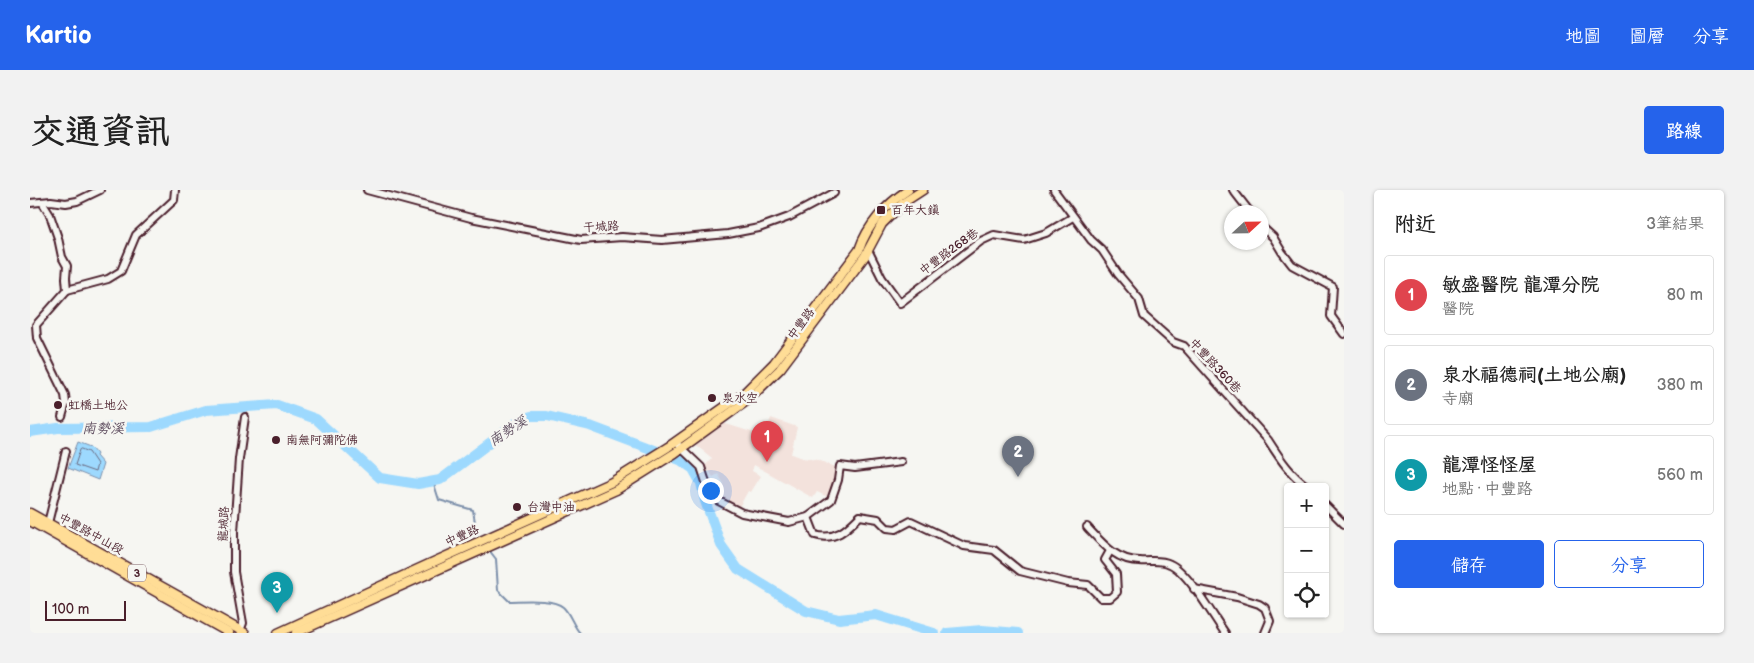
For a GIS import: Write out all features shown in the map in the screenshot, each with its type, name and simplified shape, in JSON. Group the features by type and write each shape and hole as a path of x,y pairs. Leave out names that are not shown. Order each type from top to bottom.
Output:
{"main road":[{"name":"中豐路","path":"296,633 616,490 662,462 742,394 774,363 859,250 862,241 876,219 898,196 908,190"},
{"name":"中豐路","path":"278,633 612,482 668,447 677,448 748,400 780,369 865,256 882,224 903,203 923,190"},
{"name":"中豐路中山段","path":"30,513 242,632"},
{"name":"中豐路中山段","path":"30,521 229,633"},
{"path":"523,522 527,530"}],"street":[{"path":"30,203 51,201 66,203 77,201 100,190"},
{"path":"62,417 66,403 65,394 37,338 36,325 67,290 108,279 121,271 136,235 174,200 175,190"},
{"name":"干城路","path":"367,190 471,218 581,240 622,237 662,240 728,234 759,228 789,217 834,193"},
{"name":"中豐路360巷","path":"1054,190 1090,240 1102,250 1118,274 1139,299 1144,316 1173,342 1184,346 1268,440 1275,452 1302,483"},
{"path":"1234,190 1245,205"},
{"path":"42,202 50,215 62,257 67,266 67,290"},
{"name":"中豐路268巷","path":"868,250 882,278 900,304 981,240 994,236 1024,240 1046,233 1074,217"},
{"path":"1269,233 1296,269 1333,286 1331,316 1344,334"},
{"name":"龍城路","path":"242,632 243,623 234,572 234,532 239,459 245,417"},
{"path":"677,448 701,467 711,496 742,513 789,522 808,516 831,500 838,480 840,466 855,468 901,462"},
{"path":"48,523 66,451"},
{"path":"1329,509 1344,524"},
{"path":"808,516 815,535 826,538 835,536 860,516 878,519 887,528 896,529 911,521 964,546 994,550 1020,571 1068,583 1088,585 1100,598 1110,598 1117,592 1116,574 1105,560 1110,551"},
{"path":"1087,527 1110,551 1128,560 1138,562 1156,561 1171,564 1181,572 1194,588 1224,633"},
{"path":"1194,588 1237,597 1259,604 1265,608 1270,621 1266,633"}],"shaded area":[{"path":"771,418 797,427 791,454 802,458 818,460 838,468 830,498 817,492 813,498 754,465 752,471 761,476 751,492 748,491 738,509 716,496 724,484 718,474 713,477 705,466 712,458 693,443 723,423 764,436"}],"water":[{"path":"78,442 91,447 103,464 98,480 68,468"}],"waterway":[{"name":"南勢溪","path":"30,432 58,428 151,427 206,410 277,405 316,419 380,478 418,484 440,480 516,423 531,416 547,416 590,426 680,460 693,469 701,483 705,501 721,545 738,569 806,611 839,619 876,615 934,633"},
{"path":"433,481 439,500 473,510 479,538"},
{"path":"489,550 496,559 498,590 509,601 537,601 558,604 570,616 580,633"},
{"name":"南勢溪","path":"947,633 982,630 1018,633"}],"place":[{"name":"百年大鎮","path":"881,210"},
{"name":"泉水空","path":"712,398"},
{"name":"虹橋土地公","path":"58,405"},
{"name":"南無阿彌陀佛","path":"276,440"},
{"name":"敏盛醫院 龍潭分院","path":"767,462"},
{"name":"泉水福德祠(土地公廟)","path":"1018,477"},
{"name":"台灣中油","path":"517,507"},
{"name":"龍潭怪怪屋","path":"277,613"}]}
